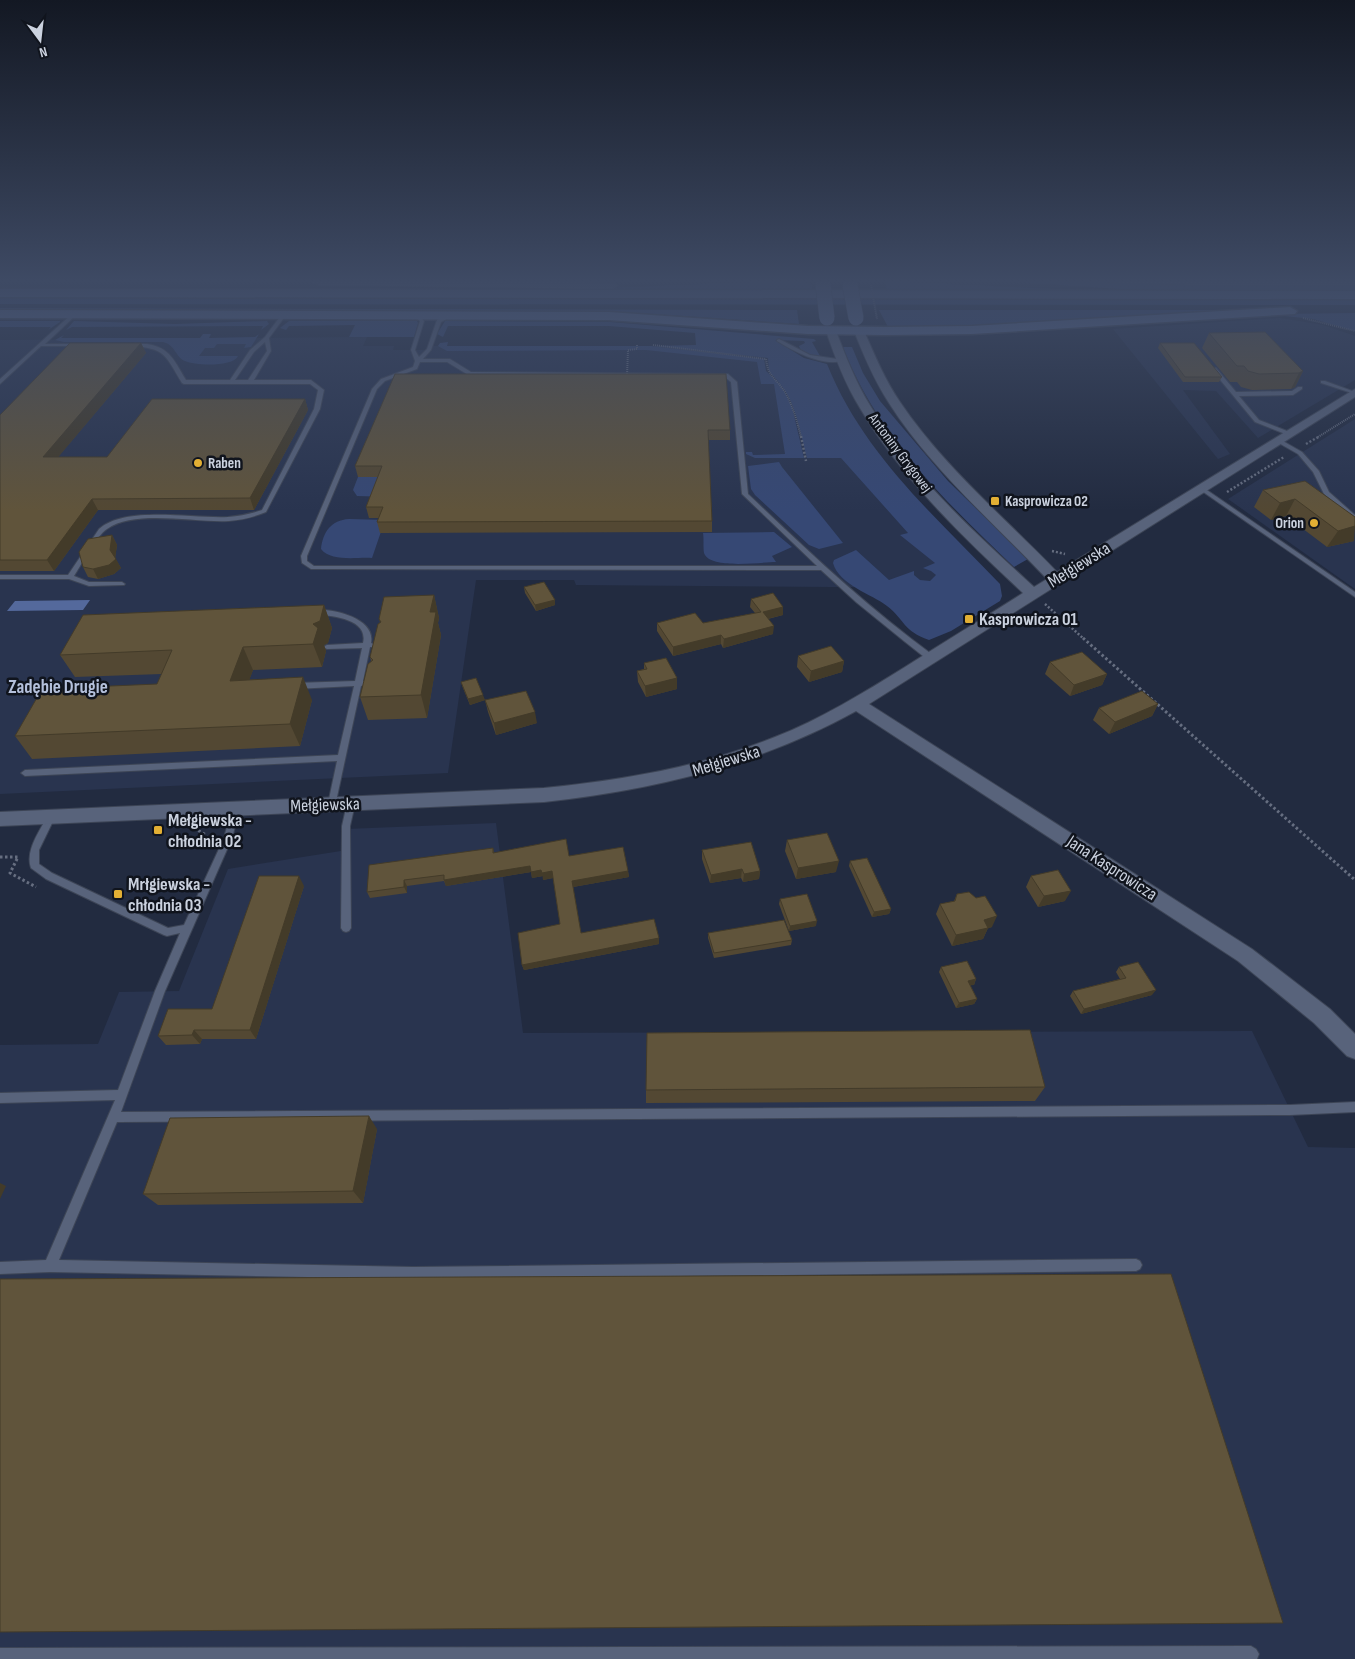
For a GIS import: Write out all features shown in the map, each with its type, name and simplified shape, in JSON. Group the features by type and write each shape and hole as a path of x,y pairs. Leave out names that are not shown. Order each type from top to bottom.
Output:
{"street":[{"name":"Antoniny Grygowej","path":"840,356 871,416 914,474 962,526 1033,594"},
{"name":"Antoniny Grygowej","path":"872,356 884,385 916,432 972,497 1056,580"},
{"name":"Mełgiewska","path":"0,819 544,795 601,789 655,780 714,766 759,752 821,724 857,704 1354,393"},
{"path":"1024,548 1049,561 1067,563 1088,560"},
{"name":"Jana Kasprowicza","path":"857,704 1245,955 1322,1016 1355,1049"}],"lane":[{"path":"0,382 28,356"},
{"path":"70,577 104,528 124,521 149,518 218,520 246,518 264,511 317,409 321,390 311,382 184,382 169,356"},
{"path":"232,382 249,356"},
{"path":"250,382 265,356"},
{"path":"416,356 418,361"},
{"path":"422,356 414,368 383,380 375,389 304,556 304,562 307,565 320,568 823,568"},
{"path":"805,356 822,360 841,360"},
{"path":"418,361 448,360 470,374 726,375 734,382 745,494 823,568 900,636 931,658"},
{"path":"1207,360 1257,421 1284,437 1316,471 1326,493 1355,518"},
{"path":"1323,382 1354,393"},
{"path":"1235,394 1293,393 1300,388"},
{"path":"1202,488 1355,595"},
{"path":"0,577 70,577 78,582 89,584 122,584"},
{"path":"308,612 327,611 345,616 361,626 367,634 368,646 332,804"},
{"path":"327,647 382,644"},
{"path":"286,686 374,683"},
{"path":"25,773 342,758"},
{"path":"346,928 346,826 351,804"},
{"path":"50,1266 114,1117 160,991 228,838 236,808"},
{"path":"51,816 35,850 34,865 49,876 167,932 187,928"},
{"path":"0,1098 122,1095"},
{"path":"114,1117 1253,1110 1355,1107"},
{"path":"0,1268 50,1266 413,1273 1136,1265"},
{"path":"0,1656 1251,1654"}],"path":[{"path":"626,384 628,356"},
{"path":"1033,594 1089,640 1355,880"},
{"path":"189,827 202,832 207,838 228,838"}],"shaded area":[{"path":"0,356 754,356 769,358 975,588 576,585 574,580 476,580 448,773 0,794"},
{"path":"238,356 235,360 222,364 190,363 179,357"},
{"path":"705,356 742,356 764,359 766,371 781,385 792,407 804,458 755,458 746,454 746,452 752,452 753,455 785,454 774,384 761,384 757,362"},
{"path":"753,356 801,356 827,364 842,397 880,455 926,508 1000,584 1002,596 1000,601 951,631 929,640 914,633 887,606 849,583 836,571 833,563 834,560 856,550 889,580 914,571 914,575 920,580 930,581 936,575 923,568 935,563 900,535 908,533 841,458 807,458 795,411 785,391 769,372 768,358"},
{"path":"847,356 856,356 863,373 880,401 948,481 1028,559 1014,567 963,518 894,439 874,410"},
{"path":"1135,356 1355,356 1355,380 1258,438 1216,391 1183,390 1230,454 1218,459"},
{"path":"1355,419 1355,589 1228,499"},
{"path":"779,462 843,543 819,549 809,545 755,495 751,489 748,466"},
{"path":"358,477 400,477 393,497 357,496 353,490"},
{"path":"349,519 385,520 372,558 331,556 321,549 329,528 337,522"},
{"path":"774,532 792,547 772,556 776,562 737,564 716,562 708,558 704,553 703,533"},
{"path":"90,600 83,610 7,611 15,601"},
{"path":"496,823 523,1033 1252,1031 1308,1147 1355,1148 1355,1659 0,1659 0,1045 98,1044 119,992 179,991 228,869 347,850 346,829"}],"building":[{"name":"Raben","path":"57,356 129,356 43,457 107,457 152,399 305,399 250,498 92,499 47,560 0,560 0,415"},
{"path":"1170,356 1205,356 1222,377 1185,377"},
{"path":"1229,356 1289,356 1303,371 1299,373 1259,374 1248,371 1244,366 1237,366"},
{"path":"395,374 726,374 730,430 708,430 712,521 377,522 383,507 366,507 382,466 355,466"},
{"path":"1305,481 1355,517 1355,526 1338,531 1295,499 1280,503 1263,490"},
{"path":"112,535 110,550 116,559 109,565 93,569 83,567 79,552 88,539"},
{"path":"544,582 555,600 535,605 524,587"},
{"path":"773,593 783,607 763,612 774,626 724,639 721,635 673,647 657,623 695,613 703,623 761,612 751,599"},
{"path":"434,595 430,612 436,612 421,695 360,697 368,664 373,660 370,657 378,624 381,622 379,619 384,597"},
{"path":"324,605 320,621 313,624 318,628 313,644 243,647 230,681 303,677 290,724 15,736 42,689 157,684 172,650 60,655 83,615"},
{"path":"831,646 844,661 811,671 798,656"},
{"path":"1082,652 1107,674 1074,685 1050,662"},
{"path":"666,658 677,678 645,686 637,671 647,669 644,663"},
{"path":"476,678 483,695 468,699 461,682"},
{"path":"526,691 535,712 494,723 485,700"},
{"path":"1142,691 1158,704 1115,722 1099,708"},
{"path":"827,833 839,861 798,868 787,840"},
{"path":"566,839 569,856 623,847 628,871 572,881 581,933 654,919 659,938 522,965 518,933 560,924 552,871 542,873 541,870 531,872 530,866 444,880 444,875 404,880 404,887 367,892 369,865 493,848 493,853"},
{"path":"751,842 760,871 744,874 742,869 711,875 702,850"},
{"path":"867,858 891,909 874,912 850,861"},
{"path":"1058,870 1071,891 1044,896 1031,876"},
{"path":"259,876 299,876 250,1030 194,1030 192,1035 158,1036 168,1009 212,1009"},
{"path":"969,892 976,898 985,896 997,916 984,920 988,928 956,935 940,904 955,901 957,894"},
{"path":"807,894 817,921 790,926 780,899"},
{"path":"784,920 792,940 714,953 708,933"},
{"path":"967,961 976,979 968,981 977,999 959,1003 941,967"},
{"path":"1138,962 1156,990 1084,1009 1073,991 1126,978 1119,967"},
{"path":"1030,1030 1045,1087 646,1090 647,1033"},
{"path":"369,1116 353,1191 143,1194 170,1118"},
{"path":"1171,1274 1283,1623 0,1632 0,1279"}],"place":[{"name":"Raben","path":"198,463"},
{"name":"Kasprowicza 02","path":"995,501"},
{"name":"Orion","path":"1314,523"},
{"name":"Kasprowicza 01","path":"969,619"},
{"name":"Mełgiewska - chłodnia 02","path":"158,830"},
{"name":"Mrłgiewska - chłodnia 03","path":"118,894"}],"district":[{"name":"Zadębie Drugie","path":"58,687"}]}
